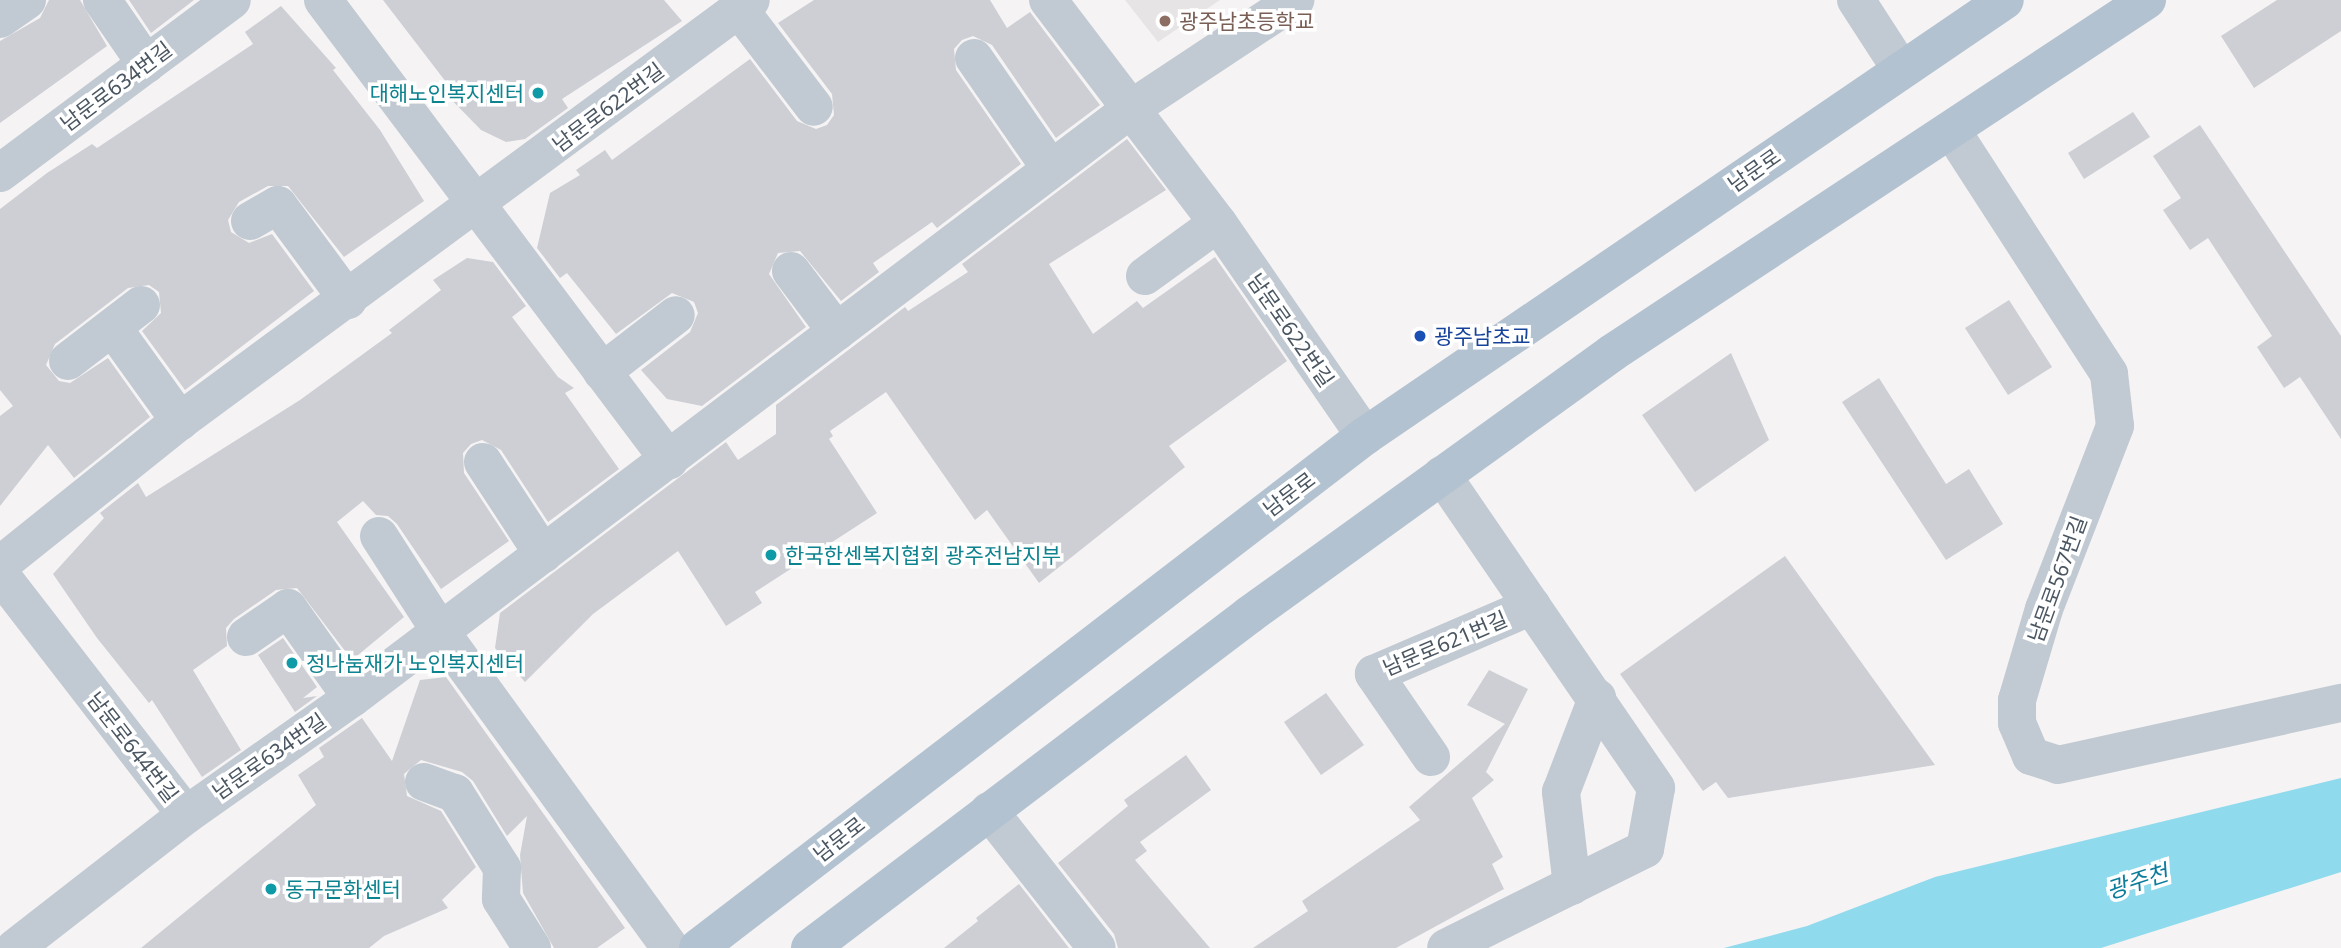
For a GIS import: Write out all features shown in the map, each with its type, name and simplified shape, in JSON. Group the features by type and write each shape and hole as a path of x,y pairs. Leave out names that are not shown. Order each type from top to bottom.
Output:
{"main road":[{"name":"남문로","path":"698,948 1365,436 1900,68 2005,0"},
{"path":"830,942 989,811 1442,475 1612,353 2147,0"}],"street":[{"path":"0,19 27,0"},
{"path":"102,0 146,64"},
{"name":"남문로634번길","path":"0,173 232,0"},
{"path":"323,0 669,460 1132,108 1295,0"},
{"name":"남문로622번길","path":"1048,0 1218,223 1365,436"},
{"path":"1856,0 1900,68"},
{"name":"남문로622번길","path":"478,206 745,4 814,107"},
{"path":"974,58 1051,169"},
{"name":"남문로567번길","path":"1952,131 2109,374 2115,426 2044,609 2017,700 2017,723 2031,756 2058,765 2341,703"},
{"path":"250,221 278,205 348,300"},
{"path":"0,565 180,421 478,206"},
{"path":"1145,276 1218,223"},
{"path":"791,271 837,332"},
{"path":"603,372 676,315"},
{"path":"68,360 127,317 180,421"},
{"name":"남문로634번길","path":"186,815 352,698 669,460"},
{"path":"483,461 543,554"},
{"name":"남문로621번길","path":"1442,475 1656,788 1645,849 1446,948"},
{"path":"379,536 440,631 670,948"},
{"name":"남문로644번길","path":"0,574 186,815 15,948"},
{"name":"남문로621번길","path":"1431,757 1374,674 1532,606"},
{"path":"246,637 288,608 352,698"},
{"path":"1572,886 1561,792 1597,698"},
{"path":"424,782 455,793 502,868 500,899 532,948"},
{"path":"989,811 1097,948"}],"shaded area":[{"name":"광주남초등학교","path":"1125,0 1220,0 1158,42"}],"water":[{"name":"광주천","path":"2341,778 2341,872 2101,948 1724,948 1807,926 1935,877"}],"building":[{"path":"49,0 80,0 107,46 0,123 0,41 40,18"},
{"path":"129,0 194,0 151,33"},
{"path":"383,0 664,0 682,21 562,99 568,108 525,139 506,142 481,130 439,87 446,82"},
{"path":"814,0 990,0 1007,28 1030,12 1100,105 1056,138 992,45 973,36 962,40 954,49 956,70 1021,164 937,228 932,222 873,263 879,272 841,301 800,251 778,253 769,274 806,327 702,406 667,399 641,370 690,332 698,313 694,302 672,293 616,334 567,273 560,278 537,248 550,193 580,175 576,170 605,150 612,160 750,59 797,121 816,129 827,125 834,115 832,94 778,23"},
{"path":"2277,0 2341,0 2341,31 2254,88 2221,36"},
{"path":"281,6 336,68 333,70 380,130 424,201 344,257 288,186 268,186 239,202 228,220 231,232 249,243 272,234 314,291 185,390 142,331 161,313 159,292 149,285 128,288 55,344 46,365 59,381 70,383 108,358 150,417 74,478 48,445 0,506 0,416 13,406 0,390 0,209 47,173 92,144 97,148 253,44 245,32"},
{"path":"2133,112 2150,137 2084,179 2068,153"},
{"path":"2200,125 2341,336 2341,439 2300,377 2284,388 2257,347 2272,336 2208,238 2190,250 2163,210 2181,198 2153,156"},
{"path":"1127,139 1166,190 1049,264 1093,334 1137,301 1143,308 1215,257 1287,361 1169,446 1185,467 1039,583 987,510 975,520 886,392 830,431 833,436 829,439 877,513 755,592 762,603 726,626 678,551 593,614 525,682 495,648 500,613 726,442 738,460 776,434 776,405 905,307 908,311 968,272 962,264"},
{"path":"467,258 493,262 526,306 512,317 558,377 574,388 565,393 619,469 548,522 501,450 482,440 471,444 463,453 464,473 509,541 441,589 397,524 388,516 376,515 363,501 337,522 404,617 352,660 297,588 276,590 234,619 226,628 227,646 193,670 241,750 202,777 152,700 149,703 97,638 53,574 104,518 100,513 138,483 146,497 300,400 392,333 389,330 441,290 433,280"},
{"path":"2009,300 2052,367 2008,395 1965,328"},
{"path":"1731,353 1769,440 1695,492 1642,415"},
{"path":"1879,378 1946,484 1969,469 2003,524 1946,560 1842,402"},
{"path":"1785,556 1935,765 1728,798 1716,782 1703,791 1620,674"},
{"path":"283,638 317,687 303,698 317,696 295,712 258,655"},
{"path":"1489,670 1528,689 1486,772 1494,780 1472,798 1503,857 1492,864 1504,889 1396,948 1253,948 1308,911 1302,901 1420,820 1409,807 1505,724 1467,705"},
{"path":"446,677 625,928 597,948 554,948 523,893 520,855 527,816 507,836 473,781 462,772 421,760 404,774 407,796 441,811 476,867 442,900 448,908 384,936 369,948 141,948 316,805 298,775 324,757 319,748 362,718 392,761 420,680"},
{"path":"1326,693 1364,745 1321,775 1284,722"},
{"path":"1186,755 1211,790 1140,842 1147,851 1135,860 1210,948 1118,948 1114,934 1058,863 1128,806 1124,800"},
{"path":"1019,884 1069,948 944,948 978,921 976,918"}],"place":[{"name":"광주남초등학교","path":"1165,21"},
{"name":"대해노인복지센터","path":"538,93"},
{"name":"광주남초교","path":"1420,336"},
{"name":"한국한센복지협회 광주전남지부","path":"771,555"},
{"name":"정나눔재가 노인복지센터","path":"292,663"},
{"name":"동구문화센터","path":"271,889"}]}
